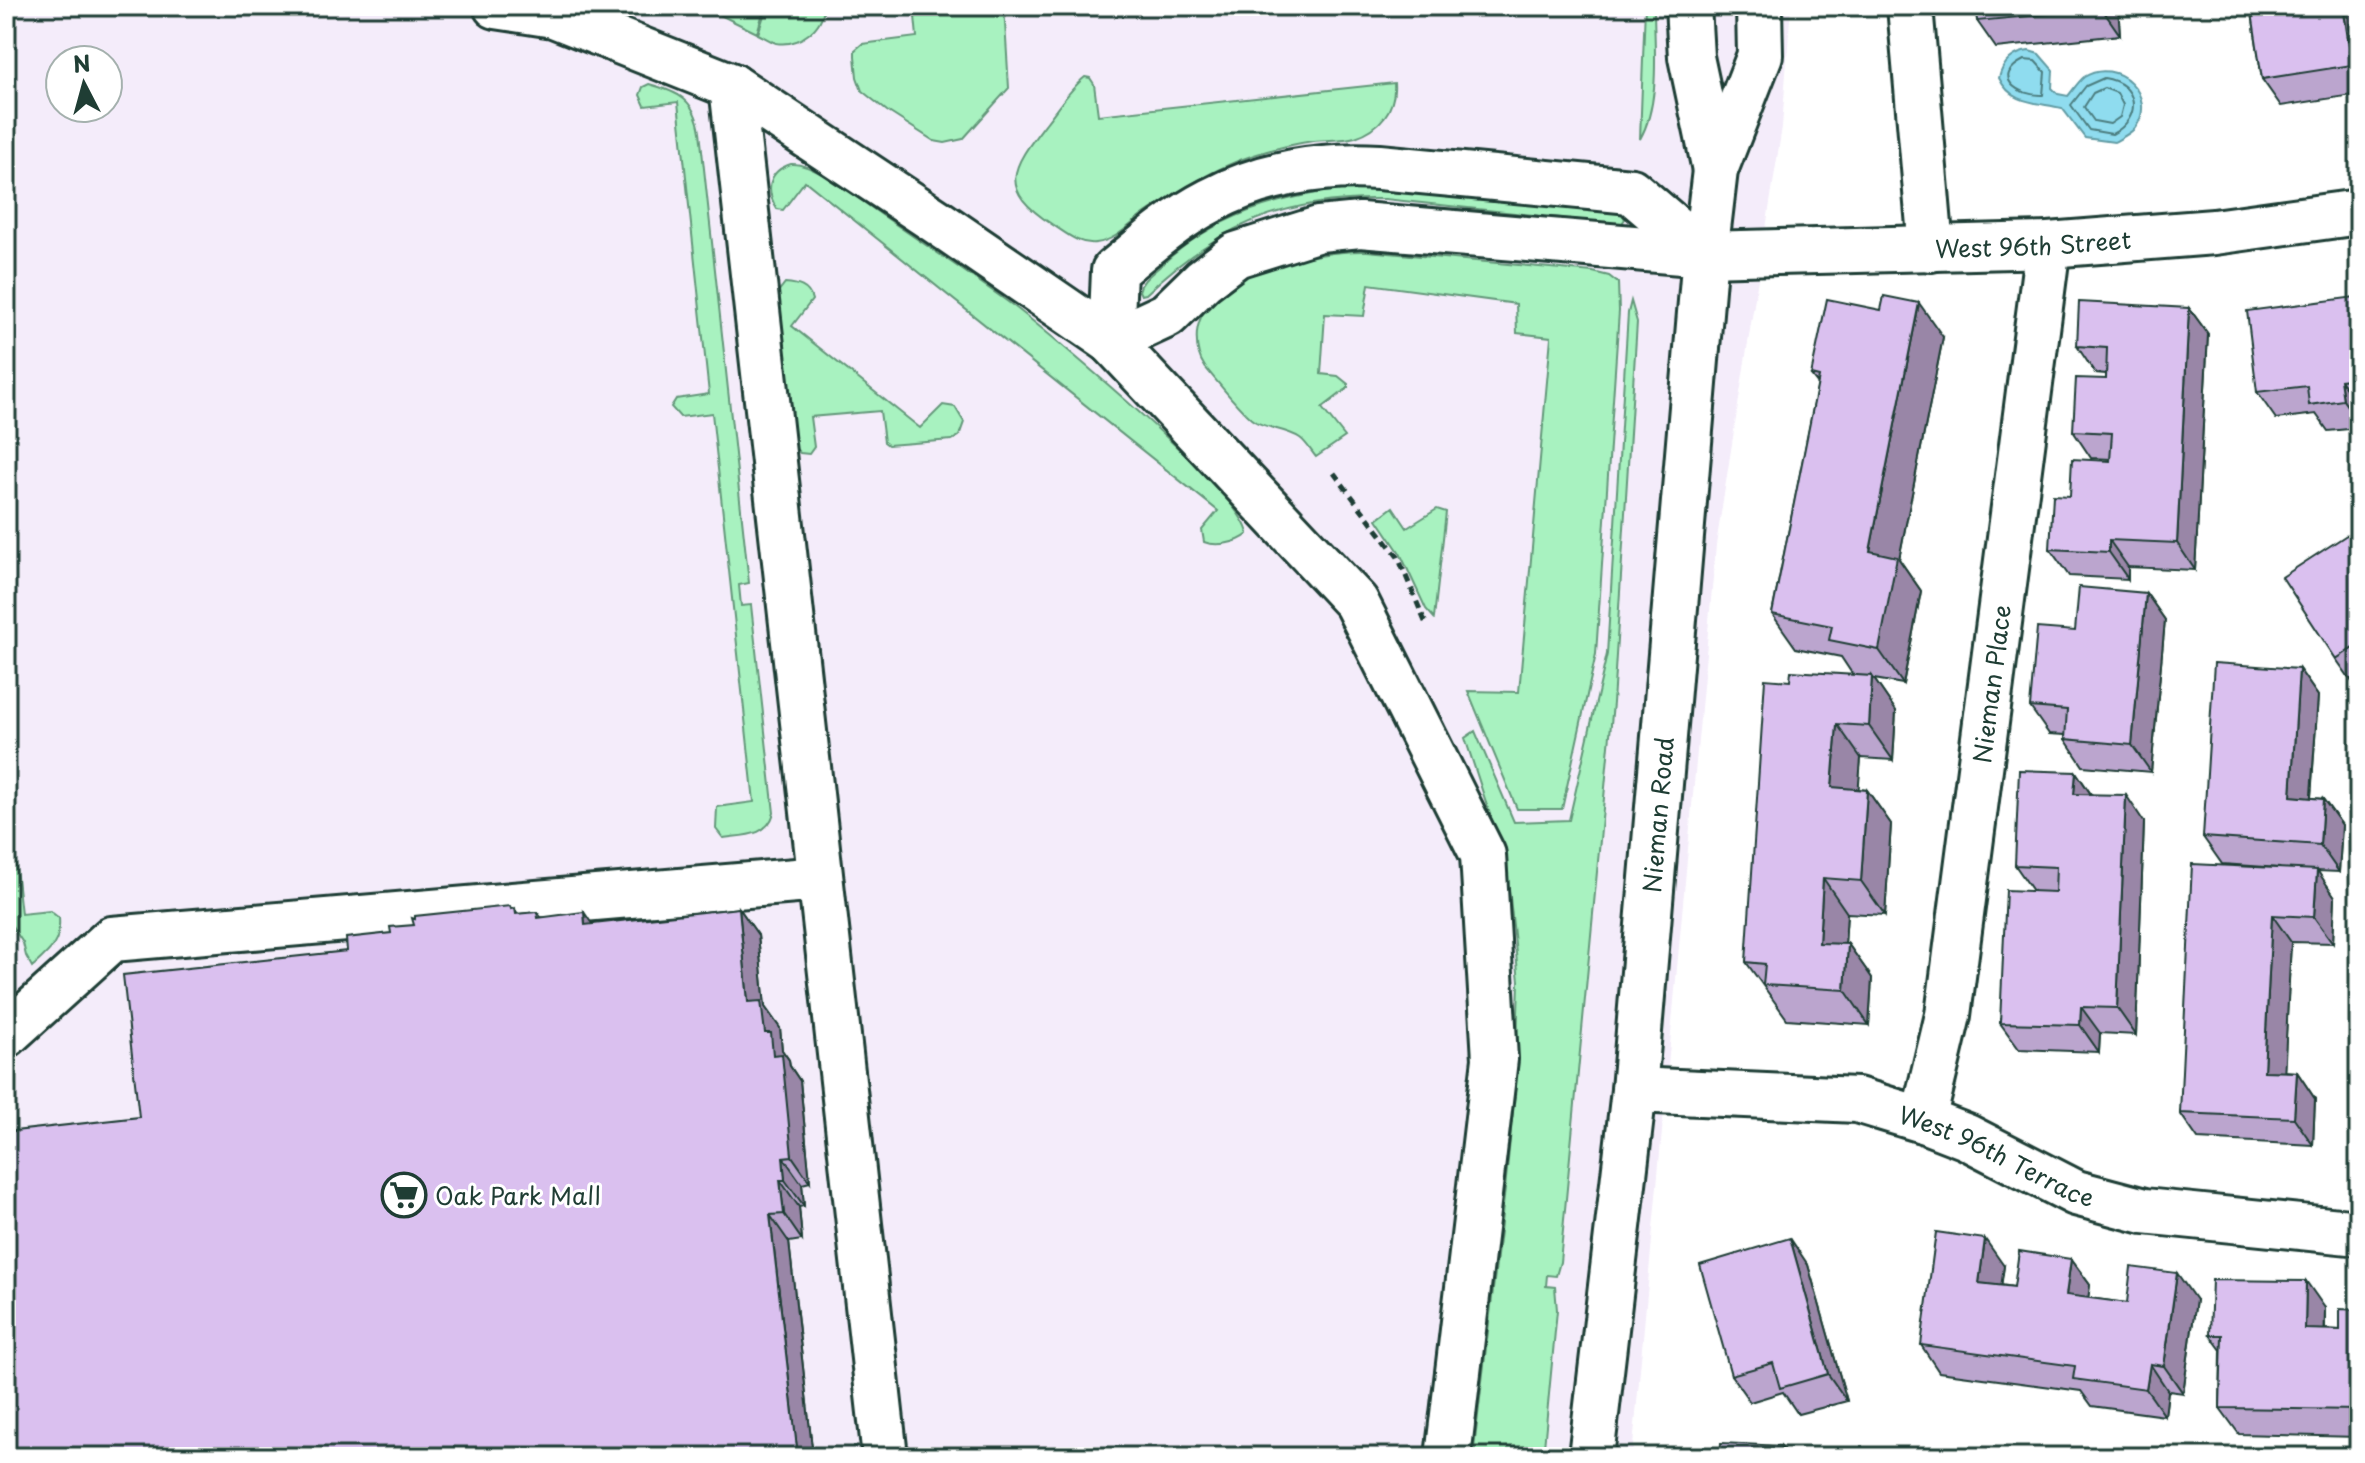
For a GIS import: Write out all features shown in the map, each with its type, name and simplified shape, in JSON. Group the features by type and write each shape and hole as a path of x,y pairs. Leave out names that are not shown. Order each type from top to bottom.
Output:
{"street":[{"path":"496,6 554,15 732,86 1111,341 1356,602 1483,855 1495,1059 1448,1457"},
{"name":"Nieman Road","path":"1688,6 1691,57 1715,170"},
{"name":"Nieman Road","path":"1591,1457 1634,1090 1705,254 1715,170 1760,55 1759,6"},
{"path":"1910,6 1931,249"},
{"path":"732,86 885,1457"},
{"path":"1111,341 1114,271 1167,228 1211,200 1263,180 1318,168 1348,165 1379,167 1631,191 1705,254"},
{"name":"West 96th Street","path":"1111,341 1167,315 1203,280 1236,255 1319,229 1360,225 1705,254 2048,245 2214,232 2359,212"},
{"name":"Nieman Place","path":"1923,1120 1948,1015 2048,245"},
{"path":"6,1035 112,939 820,879"},
{"name":"West 96th Terrace","path":"1634,1090 1857,1100 1967,1137 2076,1193 2144,1211 2359,1233"}],"path":[{"path":"1334,473 1398,557 1426,624"}],"shaded area":[{"path":"6,6 1791,6 1782,127 1716,545 1632,1457 6,1457"}],"green space":[{"path":"702,6 765,6 757,33"},
{"path":"767,6 824,6 819,22 808,34 793,42 776,43 758,34"},
{"path":"914,6 1004,6 1009,88 963,139 945,143 934,141 862,91 857,77 855,50 862,44 917,37"},
{"path":"1645,6 1654,6 1655,74 1651,109 1640,139"},
{"path":"1085,77 1094,84 1098,115 1394,83 1394,92 1385,117 1364,133 1350,138 1291,145 1240,160 1186,187 1111,238 1090,243 1073,238 1035,212 1023,200 1015,177 1018,165 1034,139"},
{"path":"649,84 684,99 694,112 700,132 749,583 739,585 741,606 751,605 774,813 771,821 760,831 723,838 716,829 717,807 754,802 712,413 680,417 671,407 676,399 709,394 678,102 645,106 640,95 643,87"},
{"path":"791,164 813,169 839,184 1036,324 1183,453 1238,514 1248,534 1227,543 1204,542 1202,530 1218,511 805,181 783,210 777,209 771,195 771,182 777,171"},
{"path":"1351,188 1622,213 1625,219 1622,223 1608,223 1385,199 1316,203 1284,210 1227,233 1173,270 1146,294 1141,295 1139,291 1146,278 1179,250 1224,222 1272,203"},
{"path":"1367,251 1593,272 1609,276 1618,283 1619,311 1596,654 1562,809 1517,809 1468,691 1519,692 1551,337 1517,333 1516,304 1369,284 1364,316 1325,314 1321,374 1338,376 1348,384 1348,388 1322,408 1345,437 1316,457 1300,438 1259,424 1249,417 1205,367 1199,355 1197,332 1204,311 1220,293 1241,279 1294,260"},
{"path":"785,283 805,289 812,300 792,326 920,428 943,405 955,407 964,422 959,436 952,440 888,445 884,442 880,411 810,417 814,447 809,454 800,453 792,445 775,296"},
{"path":"1631,301 1637,322 1613,703 1560,1262 1556,1276 1547,1275 1546,1286 1555,1287 1557,1310 1543,1457 1473,1457 1516,1081 1519,981 1510,898 1499,842 1465,738 1475,731 1514,822 1569,820 1607,654"},
{"path":"1393,507 1407,528 1437,509 1446,512 1434,618 1426,609 1400,553 1377,519"},
{"path":"6,778 21,914 50,911 59,918 53,946 32,967 23,943 6,917"}],"water":[{"path":"2029,51 2039,54 2053,70 2052,88 2058,94 2068,96 2084,77 2097,72 2121,75 2138,92 2142,104 2135,128 2114,142 2085,138 2062,108 2026,101 2011,93 1999,78 2001,72 2013,56"}],"building":[{"path":"1976,6 2101,6 2102,9 1977,21"},
{"path":"2251,6 2343,6 2352,65 2262,79"},
{"path":"2353,272 2359,272 2359,378 2340,380 2343,400 2309,405 2307,386 2257,392 2247,311 2356,297"},
{"path":"1884,296 1919,303 1870,551 1897,557 1879,650 1829,640 1832,626 1772,614 1819,377 1811,375 1827,299 1881,310"},
{"path":"2079,302 2189,308 2177,543 2109,540 2109,552 2050,549 2053,495 2070,496 2072,459 2110,461 2112,433 2073,431 2076,378 2106,379 2107,348 2077,346"},
{"path":"2359,527 2359,644 2336,659 2282,577"},
{"path":"2079,587 2146,593 2132,745 2065,739 2067,710 2030,707 2037,628 2075,631"},
{"path":"2214,663 2299,669 2291,796 2323,799 2320,845 2203,837"},
{"path":"1791,671 1872,676 1869,726 1837,724 1832,787 1867,790 1861,881 1823,878 1819,943 1848,944 1845,990 1763,985 1765,964 1746,962 1765,679 1790,681"},
{"path":"2019,770 2076,772 2074,794 2126,795 2117,1008 2081,1007 2080,1025 2000,1023 2006,890 2055,892 2056,867 2015,865"},
{"path":"2192,864 2317,870 2314,917 2272,915 2264,1071 2297,1072 2294,1118 2180,1113"},
{"name":"Oak Park Mall","path":"510,906 511,909 515,908 516,914 537,912 538,918 584,912 585,925 739,908 748,1002 761,1001 765,1033 771,1033 773,1055 782,1054 792,1156 783,1157 785,1180 780,1180 784,1214 770,1215 798,1457 6,1457 6,1132 139,1117 123,975 347,951 346,938 391,933 390,927 414,925 412,918 415,919 415,916"},
{"path":"1936,1232 1985,1239 1979,1283 2014,1287 2019,1251 2071,1259 2066,1295 2127,1303 2131,1267 2177,1273 2164,1366 2150,1364 2146,1389 2073,1379 2075,1366 1921,1345"},
{"path":"1790,1238 1828,1374 1780,1388 1773,1363 1731,1375 1700,1265"},
{"path":"2212,1280 2306,1281 2305,1329 2340,1330 2340,1309 2359,1310 2359,1410 2220,1408 2222,1335 2210,1335"},
{"path":"1721,1443 1781,1446 1780,1457 1720,1457"}],"place":[{"name":"Oak Park Mall","path":"404,1195"}]}
